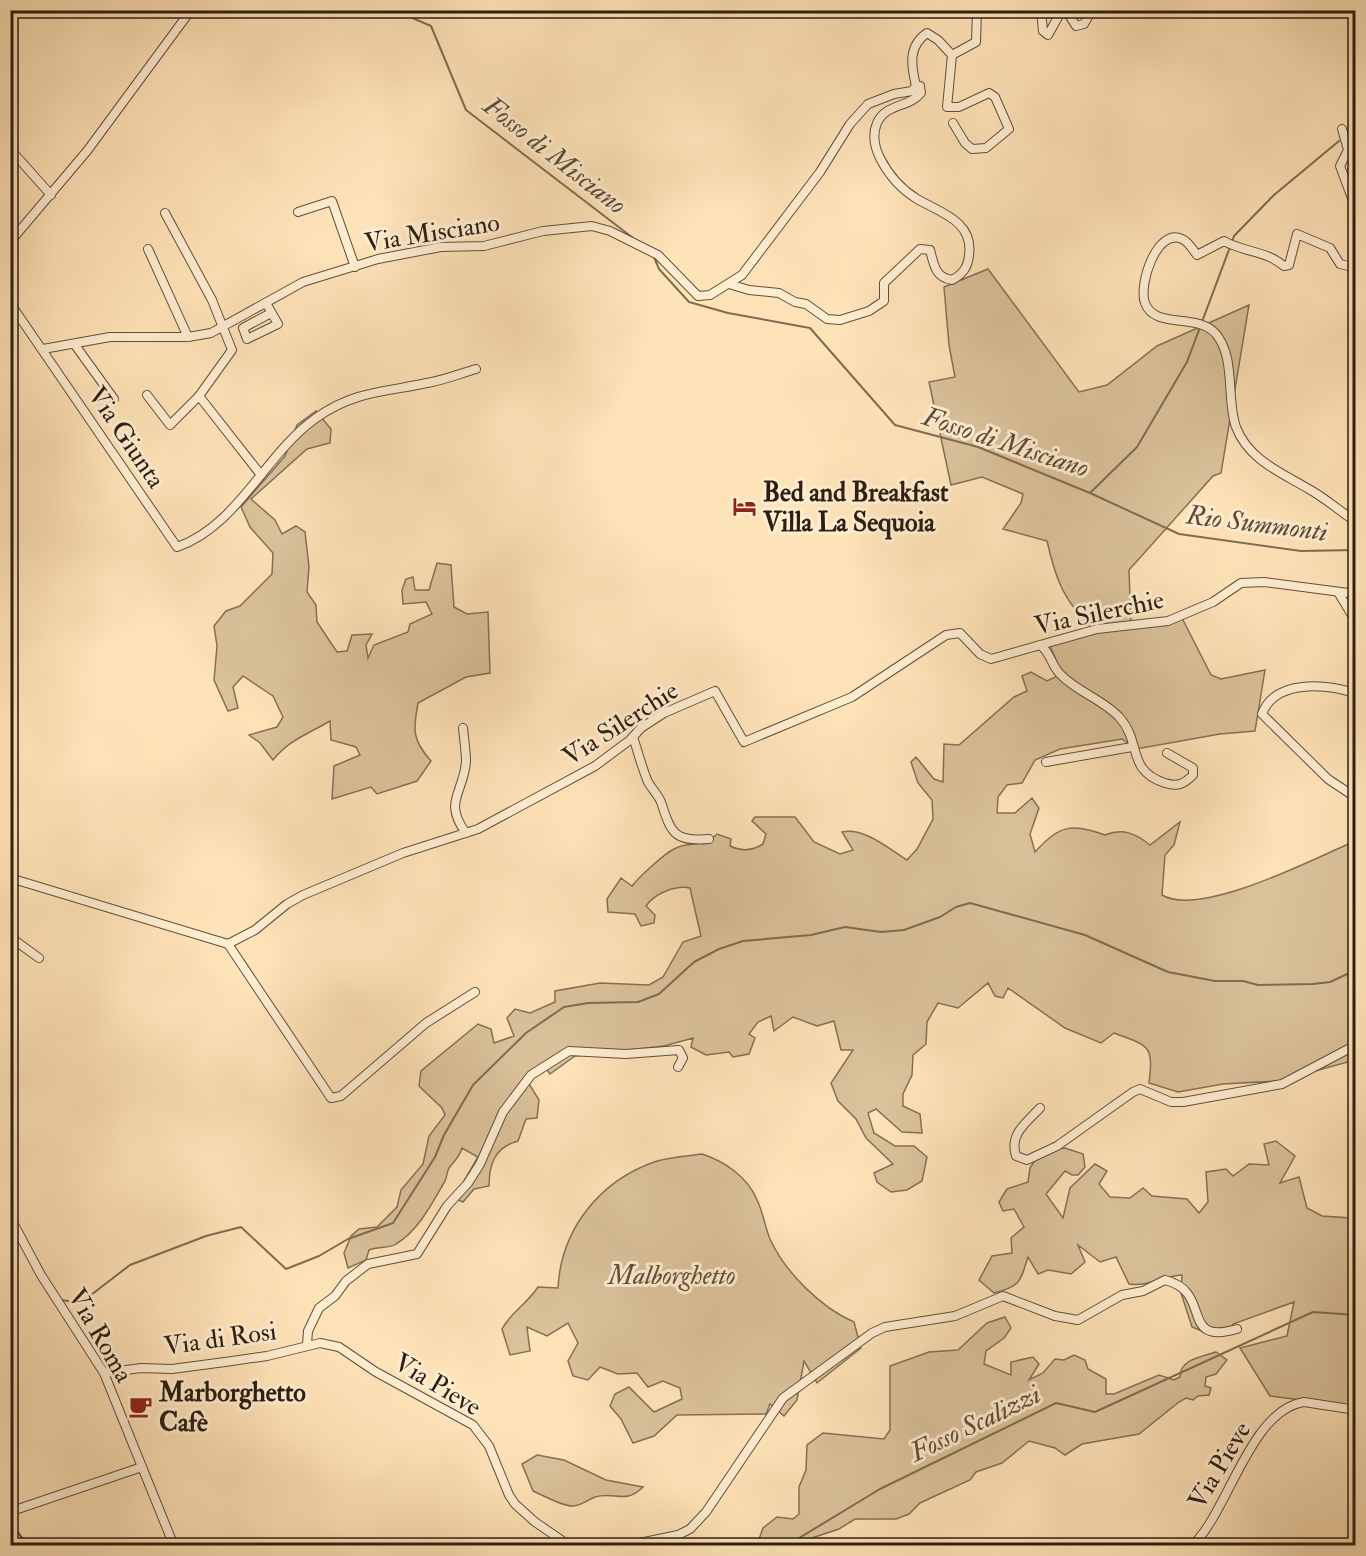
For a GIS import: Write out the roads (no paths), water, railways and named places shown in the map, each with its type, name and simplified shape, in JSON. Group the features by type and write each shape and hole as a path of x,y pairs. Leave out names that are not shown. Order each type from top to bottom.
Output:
{"main road":[{"path":"10,1531 21,1545"}],"street":[{"path":"10,242 115,115 191,10"},
{"path":"952,54 976,42 977,10"},
{"path":"1041,10 1043,31 1048,35 1064,10 1076,26 1084,24 1092,10"},
{"path":"729,284 748,290 778,293 795,302 806,304 826,320 840,320 869,311 884,300 884,283 920,249 930,250 935,270 943,279 952,280 961,275 966,269 970,250 963,228 944,211 916,198 892,177 873,135 878,120 893,106 916,99 921,93 920,86 916,86 911,67 912,53 919,39 927,33 952,54"},
{"path":"952,54 947,107 959,107 989,93 995,97 1009,129 986,148 972,149 965,143 953,123"},
{"name":"Via Misciano","path":"43,349 128,335 188,337 211,333 303,282 355,267 410,252 484,246 543,231 591,226 609,231 658,255 698,296 710,295 742,275 820,172 850,124 868,104 894,94 912,91 916,86"},
{"path":"1342,129 1348,150 1340,166 1356,209"},
{"path":"10,149 51,195"},
{"path":"298,212 332,201 355,267"},
{"path":"147,395 170,425 199,396 232,350 225,327 165,213"},
{"path":"1356,273 1353,267 1340,264 1330,248 1297,234 1289,264 1284,266 1268,255 1234,247 1224,241 1197,255 1183,239 1173,237 1163,241 1147,268 1142,294 1146,306 1163,320 1206,325 1218,337 1225,354 1231,409 1237,429 1246,446 1272,471 1308,489 1348,517 1356,519"},
{"path":"148,249 188,337"},
{"path":"10,303 43,349"},
{"path":"266,303 271,313"},
{"path":"75,345 114,399"},
{"name":"Via Giunta","path":"43,349 177,548 216,527 261,476"},
{"path":"199,396 261,476 315,419 353,396 433,382 476,369"},
{"name":"Via Silerchie","path":"228,944 255,930 287,904 303,895 403,854 478,830 580,775 664,713 715,691 744,742 852,697 946,635 960,633 986,658 1097,628 1168,621 1213,602 1241,582 1264,582 1353,592"},
{"path":"1338,592 1356,622"},
{"path":"1040,645 1049,652 1059,674 1119,717 1127,727 1140,768 1148,776 1175,786 1186,783 1193,775 1193,768 1167,753"},
{"path":"1352,795 1328,779 1262,714 1271,700 1293,689 1308,686 1355,689 1353,703 1356,709"},
{"path":"463,728 466,760 455,795 454,814 466,833"},
{"path":"633,737 647,780 660,799 664,817 671,831 691,841 709,839"},
{"path":"1046,762 1132,747"},
{"path":"10,878 228,944 331,1098 342,1096 426,1023 475,992"},
{"path":"10,937 39,958"},
{"path":"1040,1108 1016,1134 1013,1147 1016,1156 1028,1161 1057,1146 1109,1107 1140,1089 1171,1102 1183,1102 1282,1084 1356,1045"},
{"path":"306,1344 308,1331 319,1308 334,1296 346,1281 368,1264 417,1254 447,1206 468,1183 503,1112 531,1076 569,1051 626,1054 678,1050 683,1058 678,1067"},
{"name":"Via Roma","path":"10,1217 41,1275 104,1373 174,1545"},
{"path":"625,1545 678,1535 690,1529 706,1512 783,1398 851,1348 885,1327 955,1317 1003,1296 1054,1316 1078,1320 1122,1295 1143,1291 1165,1280 1177,1283 1188,1290 1204,1328 1212,1333 1237,1329"},
{"name":"Via Pieve","path":"306,1344 320,1343 339,1347 376,1372 473,1425 489,1446 515,1504 535,1522 570,1545"},
{"name":"Via di Rosi","path":"104,1373 141,1368 172,1370 267,1356 306,1344"},
{"name":"Via Pieve","path":"1192,1545 1225,1495 1261,1432 1270,1422 1296,1403 1316,1403 1356,1410"},
{"path":"12,1511 142,1467"},
{"path":"1352,1545 1356,1518"}],"waterway":[{"name":"Fosso di Misciano","path":"394,10 431,26 466,110 633,238"},
{"name":"Fosso di Misciano","path":"1352,131 1356,128"},
{"name":"Fosso di Misciano","path":"1232,242 1234,236 1274,195 1339,141"},
{"name":"Fosso di Misciano","path":"654,257 659,269 689,302 728,313 810,328 895,425 978,447 1090,493 1137,447 1187,362 1230,247"},
{"name":"Rio Summonti","path":"1090,493 1179,534 1301,551 1356,550"},
{"path":"61,1300 75,1302 87,1298 130,1265 206,1236 241,1227 286,1269 319,1256 348,1239 393,1223 435,1157 444,1135 473,1085 526,1033 564,1007 588,1003 638,1002 659,994 694,962 719,949 743,941 811,935 845,927 881,932 904,930 970,903 1085,935 1168,972 1215,981 1243,981 1258,985 1313,984 1330,982 1356,970"},
{"name":"Fosso Scalizzi","path":"786,1546 880,1489 1056,1403 1095,1412 1313,1312 1356,1315"}],"place":[{"name":"Bed and Breakfast Villa La Sequoia","path":"745,507"},
{"name":"Marborghetto Cafè","path":"141,1407"}],"park label":[{"name":"Malborghetto","path":"672,1275"}]}
